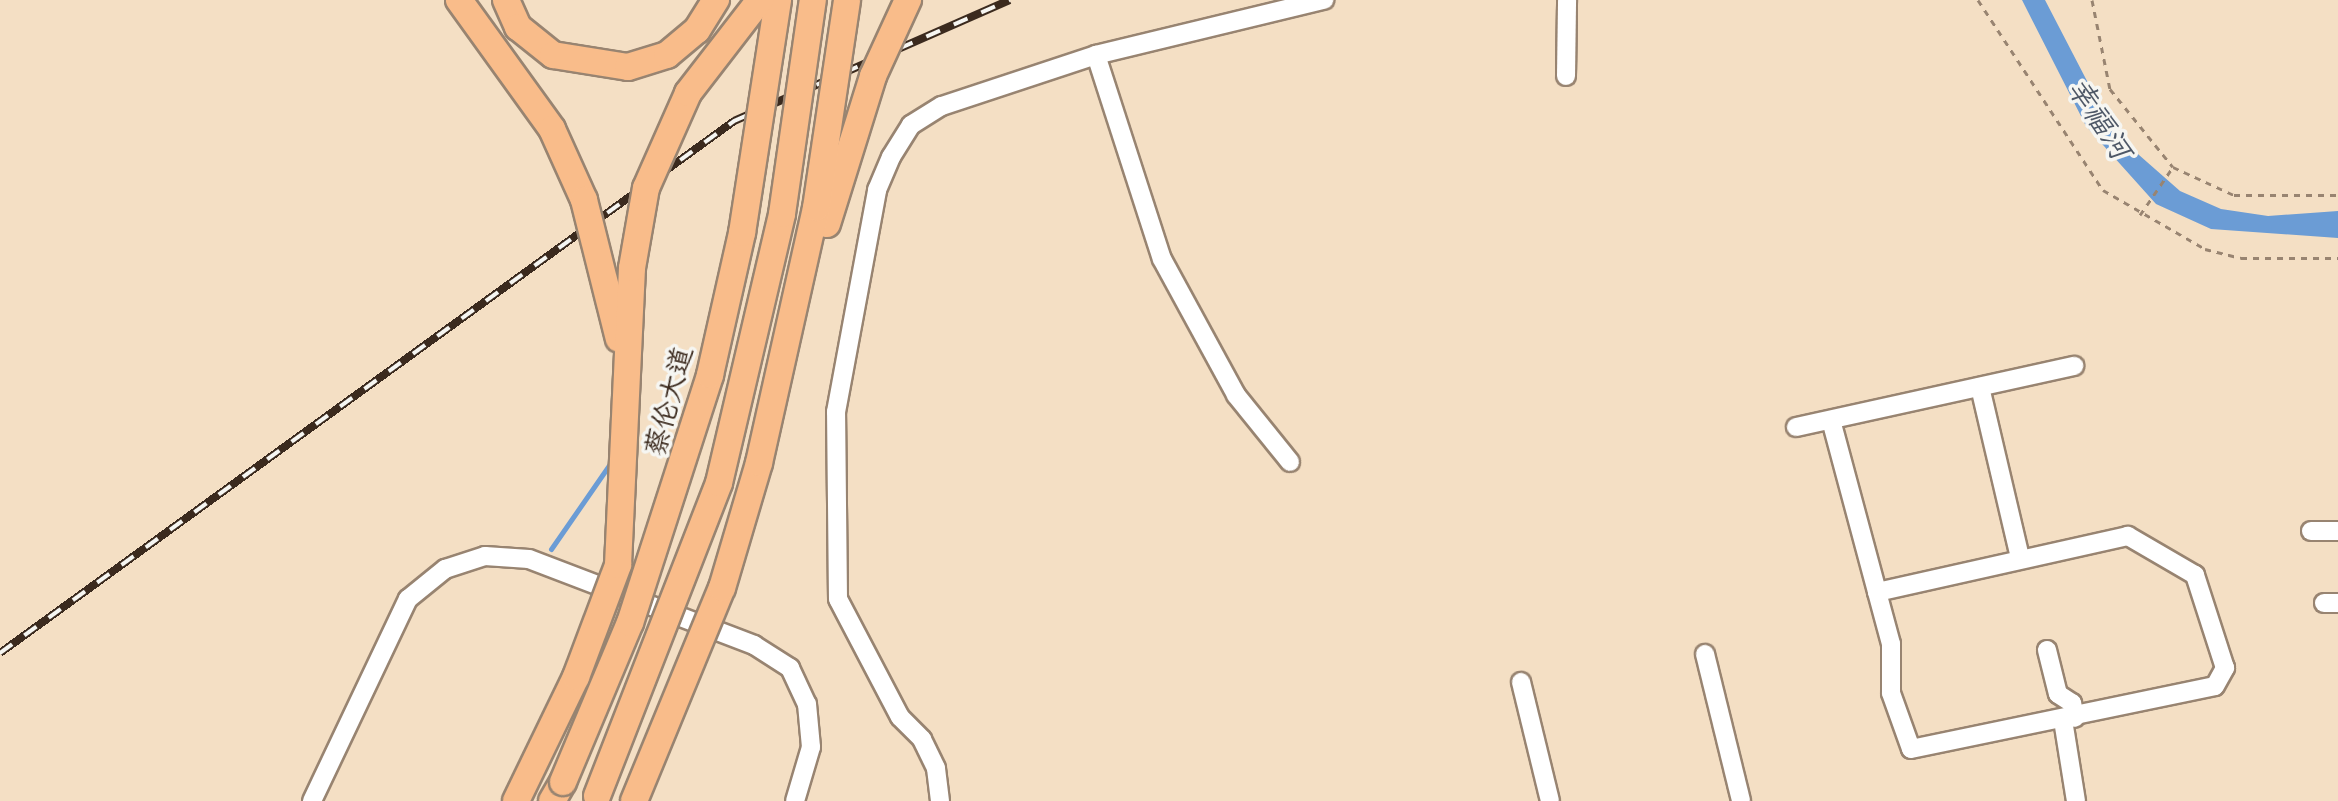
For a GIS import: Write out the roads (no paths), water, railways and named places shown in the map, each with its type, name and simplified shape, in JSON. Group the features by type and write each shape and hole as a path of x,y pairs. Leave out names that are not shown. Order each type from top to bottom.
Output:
{"highway":[{"path":"459,0 522,80 584,200 606,270 627,400"},
{"path":"506,0 518,27 553,55 628,67 667,55 716,0"},
{"path":"516,801 576,677 618,565 632,268 646,188 688,93 760,0"},
{"name":"蔡伦大道","path":"558,791 630,623 710,375 751,186 778,0"},
{"path":"596,798 719,483 779,230 813,0"},
{"path":"788,349 847,0"},
{"path":"634,801 722,588 788,349 873,76 908,0"}],"street":[{"path":"940,801 936,768 922,739 900,717 838,599 836,412 877,190 911,125 942,106 1096,55 1324,0"},
{"path":"1566,76 1567,0"},
{"path":"1096,55 1162,259 1236,395 1290,462"},
{"path":"1796,427 2074,366"},
{"path":"1980,387 2020,558"},
{"path":"1831,420 1877,592 1891,644 1891,693 1911,749 2064,720 2223,680 2204,590 2195,575 2128,536 1877,592"},
{"path":"2311,531 2338,531"},
{"path":"312,801 408,599 445,569 485,556 529,559 754,645 790,668 807,704 811,747 795,801"},
{"path":"2047,650 2058,694 2050,708 2064,720 2076,801"},
{"path":"1705,654 1741,801"},
{"path":"1521,682 1550,801"}],"water":[{"path":"2022,0 2045,0 2114,133 2180,191 2221,209 2268,216 2338,211 2338,238 2211,229 2156,204 2086,126"}],"waterway":[{"name":"幸福河","path":"551,549 612,461"}],"railway":[{"path":"0,653 734,121 1010,0"}]}
